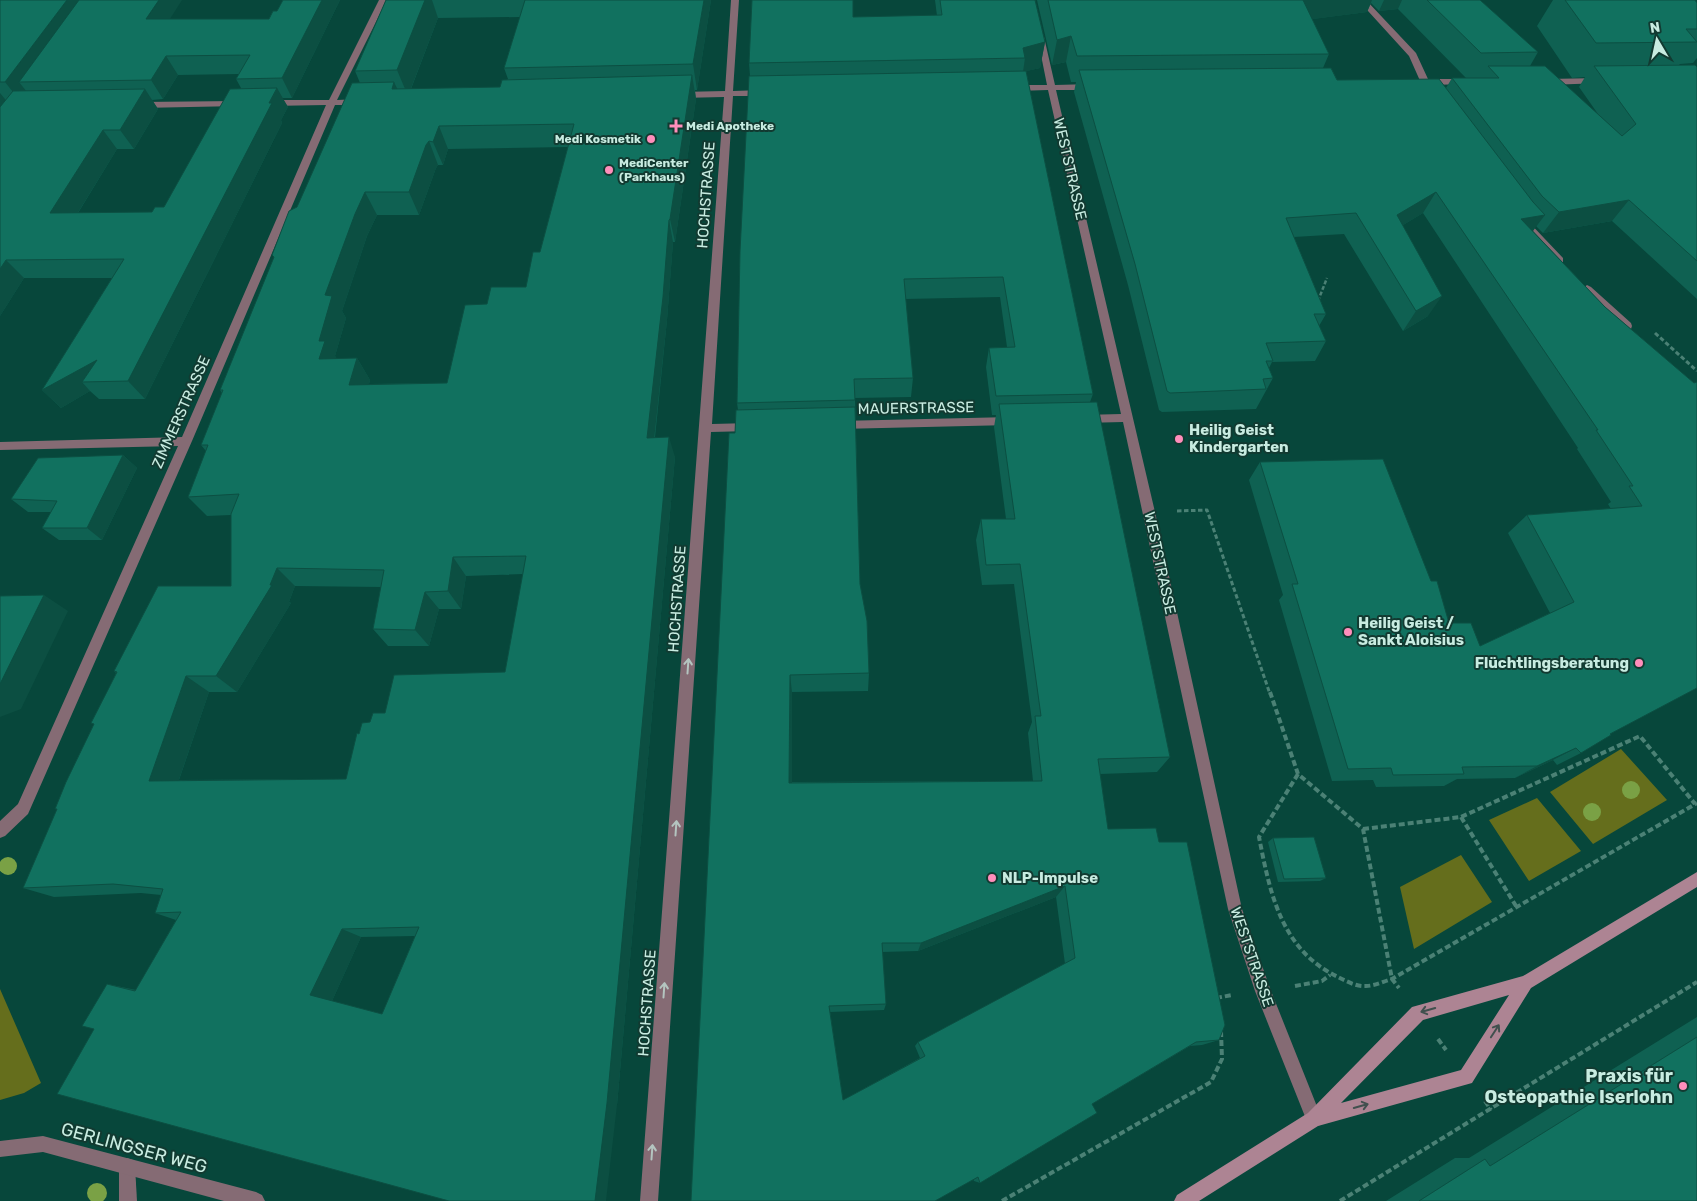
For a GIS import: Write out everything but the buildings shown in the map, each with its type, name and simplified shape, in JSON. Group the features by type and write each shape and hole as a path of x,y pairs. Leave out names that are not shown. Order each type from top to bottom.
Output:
{"main road":[{"path":"1183,1201 1314,1119 1418,1013 1526,983 1697,879"},
{"path":"1314,1119 1466,1077 1526,983"}],"street":[{"name":"ZIMMERSTRASSE","path":"0,831 23,808 186,441 332,102 383,0"},
{"name":"HOCHSTRASSE","path":"649,1201 706,428 735,0"},
{"path":"1362,0 1413,55 1420,82 1432,98"},
{"name":"WESTSTRASSE","path":"1038,29 1106,318 1235,909 1263,991 1314,1119"},
{"path":"1542,82 1610,81"},
{"path":"1420,82 1474,82"},
{"path":"1002,88 1100,86"},
{"path":"670,95 778,92"},
{"path":"132,105 372,101"},
{"path":"1517,212 1574,274 1633,332"},
{"path":"1068,419 1127,418"},
{"name":"MAUERSTRASSE","path":"824,425 1019,420"},
{"path":"706,428 765,427"},
{"path":"0,446 186,441"},
{"name":"GERLINGSER WEG","path":"0,1149 43,1144 256,1201"},
{"path":"127,1166 128,1201"}],"path":[{"path":"1310,302 1320,301 1327,278"},
{"path":"1649,327 1697,371"},
{"path":"1149,512 1207,510 1298,774 1363,829 1392,979 1402,992"},
{"path":"1298,774 1260,837 1268,885 1291,941 1330,975 1363,986 1392,979 1696,803 1640,736 1461,817 1363,829"},
{"path":"1461,817 1516,906"},
{"path":"1322,981 1330,975"},
{"path":"1340,1201 1697,982"},
{"path":"1215,1007 1213,998 1225,996"},
{"path":"1002,1201 1211,1082 1222,1059 1220,1025"},
{"path":"1484,1100 1491,1110"}],"green space":[{"path":"1621,749 1667,800 1593,844 1550,792"},
{"path":"1537,798 1581,851 1529,881 1489,820"},
{"path":"1461,855 1492,902 1414,949 1400,887"},
{"path":"0,989 41,1083 24,1093 0,1100"}],"place":[{"name":"Medi Apotheke","path":"676,126"},
{"name":"Medi Kosmetik","path":"651,139"},
{"name":"MediCenter (Parkhaus)","path":"609,170"},
{"name":"Heilig Geist Kindergarten","path":"1179,439"},
{"name":"Heilig Geist / Sankt Aloisius","path":"1348,632"},
{"name":"Flüchtlingsberatung","path":"1639,663"},
{"name":"NLP-Impulse","path":"992,878"},
{"name":"Praxis für Osteopathie Iserlohn","path":"1683,1086"}]}
